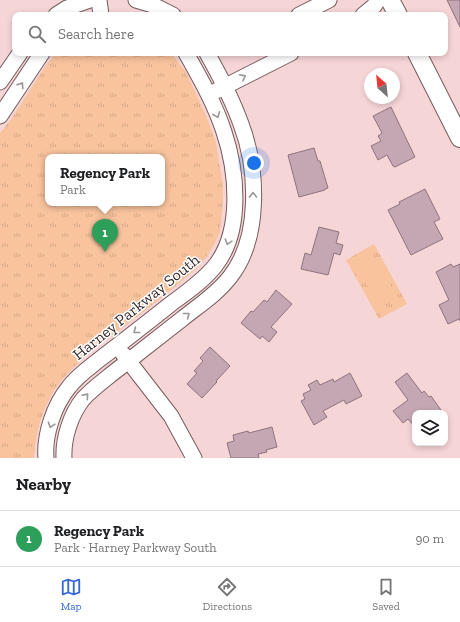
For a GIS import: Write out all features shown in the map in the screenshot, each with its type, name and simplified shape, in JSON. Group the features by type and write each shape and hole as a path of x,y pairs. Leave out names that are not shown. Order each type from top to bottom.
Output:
{"street":[{"path":"61,12 67,8 90,0"},
{"path":"99,0 101,12"},
{"path":"136,0 153,5 167,12"},
{"path":"305,12 329,0"},
{"path":"367,12 378,0"},
{"path":"390,0 396,12"},
{"path":"0,82 18,56"},
{"path":"0,116 40,56"},
{"name":"Harney Parkway South","path":"46,458 50,426 68,388 83,373 194,286 215,266 225,250 232,230 235,211 232,170 224,131 208,95 188,56"},
{"path":"194,67 211,56"},
{"path":"64,458 68,431 83,399 128,361 206,300 230,277 242,257 250,235 253,212 250,160 241,125 224,86 213,56"},
{"path":"208,95 285,56"},
{"path":"419,56 460,138"},
{"path":"117,346 171,416 194,458"}],"green space":[{"path":"54,56 173,56 186,72 205,113 216,142 223,184 220,232 206,258 195,270 79,362 59,383 48,402 37,433 34,458 0,458 0,133 12,118 46,65"},
{"path":"374,244 407,304 379,319 346,260"},
{"path":"375,257 396,295 378,305 357,267"}],"building":[{"path":"447,0 460,0 460,27"},
{"path":"391,107 415,157 395,167 387,155 378,160 371,146 381,141 378,136 382,133 373,116"},
{"path":"314,148 318,161 320,161 328,188 299,197 288,155"},
{"path":"425,189 440,219 434,222 443,239 411,255 388,210 400,204 399,202"},
{"path":"319,227 339,232 336,243 343,245 340,255 334,253 328,275 301,269 305,253 311,255"},
{"path":"451,264 453,267 460,264 460,321 459,319 448,324 439,305 449,300 436,272"},
{"path":"276,290 292,304 271,327 277,332 269,342 262,336 260,339 241,323 251,311 253,312 264,300 267,302"},
{"path":"210,347 230,366 202,398 187,384 197,373 194,371 203,361 200,358"},
{"path":"350,373 362,396 346,404 344,400 323,411 327,417 314,425 301,401 305,399 303,394 311,390 308,385 317,380 320,385 333,379 334,382"},
{"path":"407,373 422,393 424,391 429,397 431,396 441,410 412,410 412,424 408,419 403,423 393,411 408,400 395,382"},
{"path":"272,427 277,447 266,450 267,452 258,454 259,458 231,458 227,443 234,441 233,435 248,431 249,433"}],"place":[{"name":"Regency Park","path":"105,252"}]}
